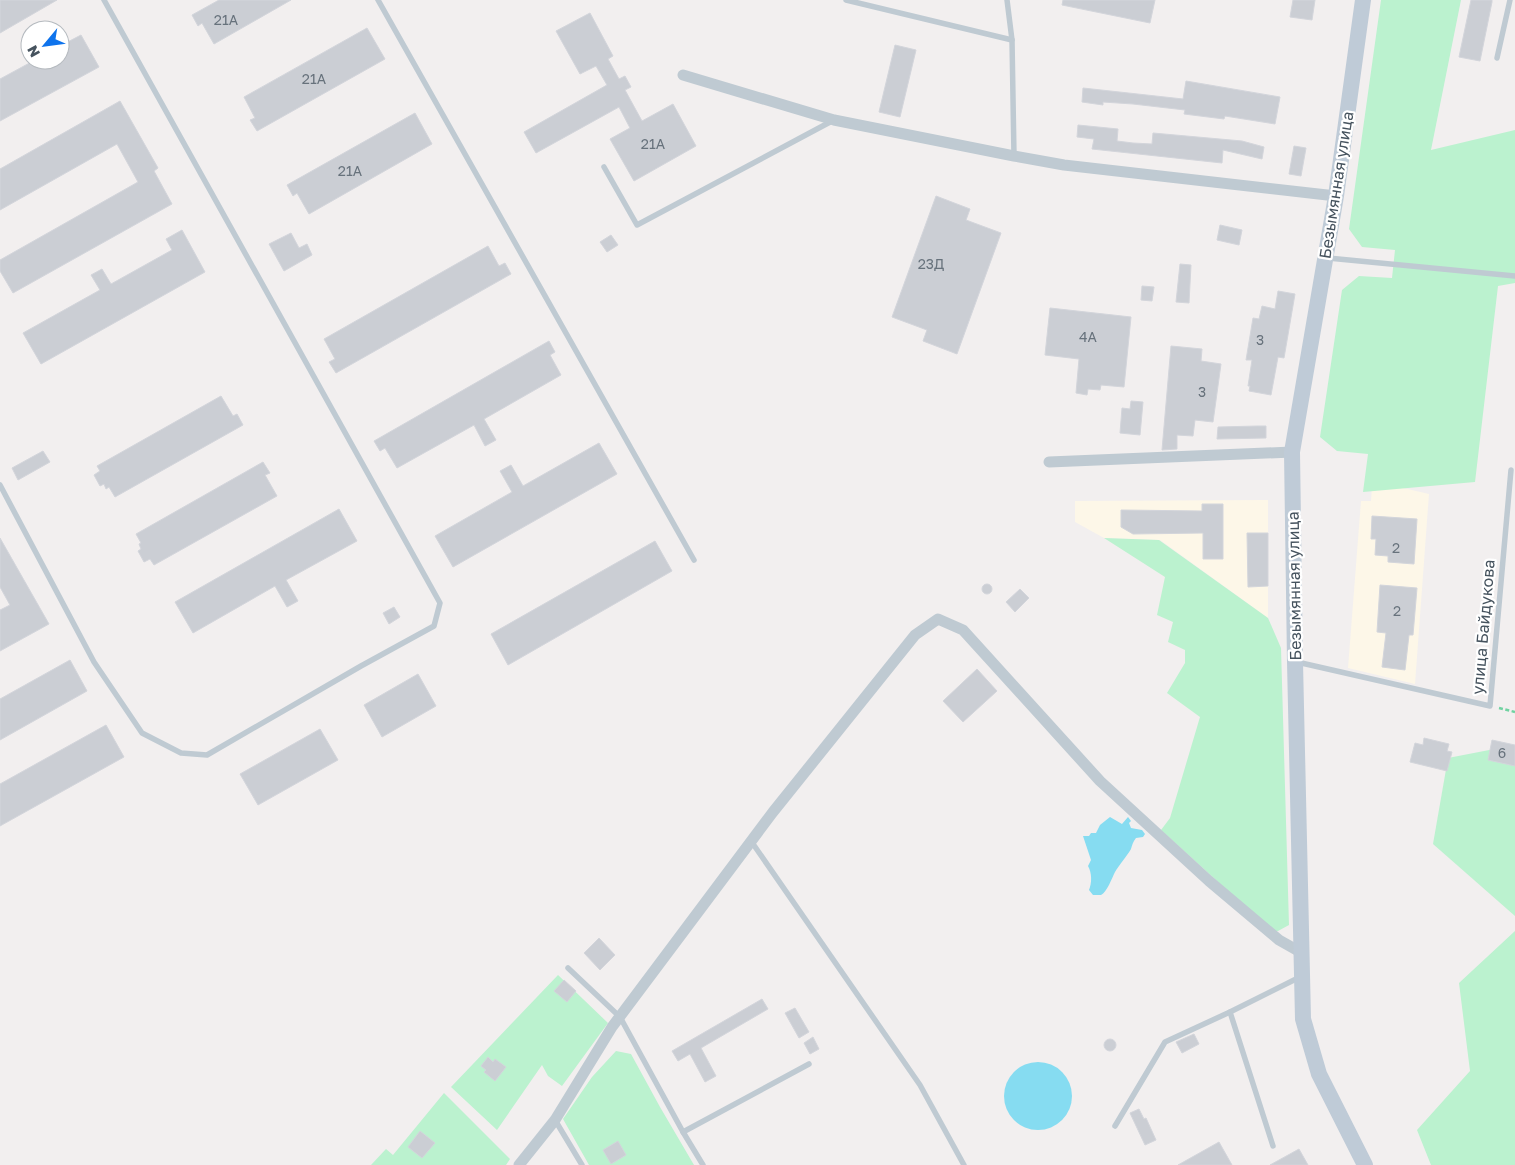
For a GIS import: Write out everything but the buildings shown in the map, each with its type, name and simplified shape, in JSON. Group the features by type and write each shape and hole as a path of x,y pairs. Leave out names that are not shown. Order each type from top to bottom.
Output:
{"main road":[{"name":"Безымянная улица","path":"1363,0 1336,196 1292,452 1294,662 1303,1018 1319,1074 1365,1165"}],"street":[{"path":"683,75 834,120 1014,156 1064,165 1336,196"},
{"path":"1049,462 1292,452"},
{"path":"519,1165 555,1120 620,1016 751,841 915,635 938,619 963,630 1100,780 1209,881 1279,940 1302,953"}],"lane":[{"path":"0,485 99,670 142,733 181,753 207,755 434,626 440,603 104,0"},
{"path":"378,0 694,560"},
{"path":"846,0 871,3 1012,40"},
{"path":"1007,0 1012,40 1014,156"},
{"path":"1497,58 1510,0"},
{"path":"604,167 636,224 834,120"},
{"path":"1325,258 1515,276"},
{"name":"улица Байдукова","path":"1294,662 1490,706 1512,470"},
{"path":"751,841 920,1085 964,1165"},
{"path":"568,968 620,1016 703,1165"},
{"path":"1115,1126 1165,1042 1302,976"},
{"path":"1230,1012 1273,1146"},
{"path":"683,1132 809,1064"},
{"path":"555,1120 582,1165"}],"path":[{"path":"1490,706 1515,712"}],"shaded area":[{"path":"1386,484 1429,494 1415,684 1348,668 1361,501 1371,501 1372,486"},
{"path":"1268,500 1268,618 1160,540 1104,538 1075,522 1075,501"}],"green space":[{"path":"1381,0 1461,0 1431,150 1515,130 1515,283 1498,286 1475,482 1363,492 1368,454 1337,451 1320,437 1342,290 1359,276 1392,278 1395,250 1362,247 1349,229"},
{"path":"1104,538 1159,540 1268,618 1281,648 1289,925 1278,931 1272,931 1161,830 1170,818 1200,717 1167,693 1185,663 1185,650 1168,642 1173,622 1157,615 1165,577"},
{"path":"1515,745 1515,916 1433,844 1448,758"},
{"path":"1515,931 1515,1165 1431,1165 1417,1130 1470,1071 1459,983"},
{"path":"558,975 608,1023 562,1086 548,1076 542,1065 497,1130 451,1087"},
{"path":"616,1051 631,1054 694,1165 589,1165 563,1119 592,1077"},
{"path":"444,1093 510,1159 506,1165 371,1165 386,1149 393,1155"}],"water":[{"path":"1110,817 1122,824 1128,817 1131,821 1129,823 1131,828 1142,830 1145,834 1143,837 1135,839 1131,849 1105,891 1101,895 1093,895 1089,890 1091,878 1088,866 1091,860 1083,836 1096,833 1100,825"},
{"path":"1038,1062 1051,1065 1062,1072 1069,1083 1072,1096 1069,1109 1062,1120 1051,1127 1038,1130 1025,1127 1014,1120 1007,1109 1004,1096 1007,1083 1014,1072 1025,1065"}]}
